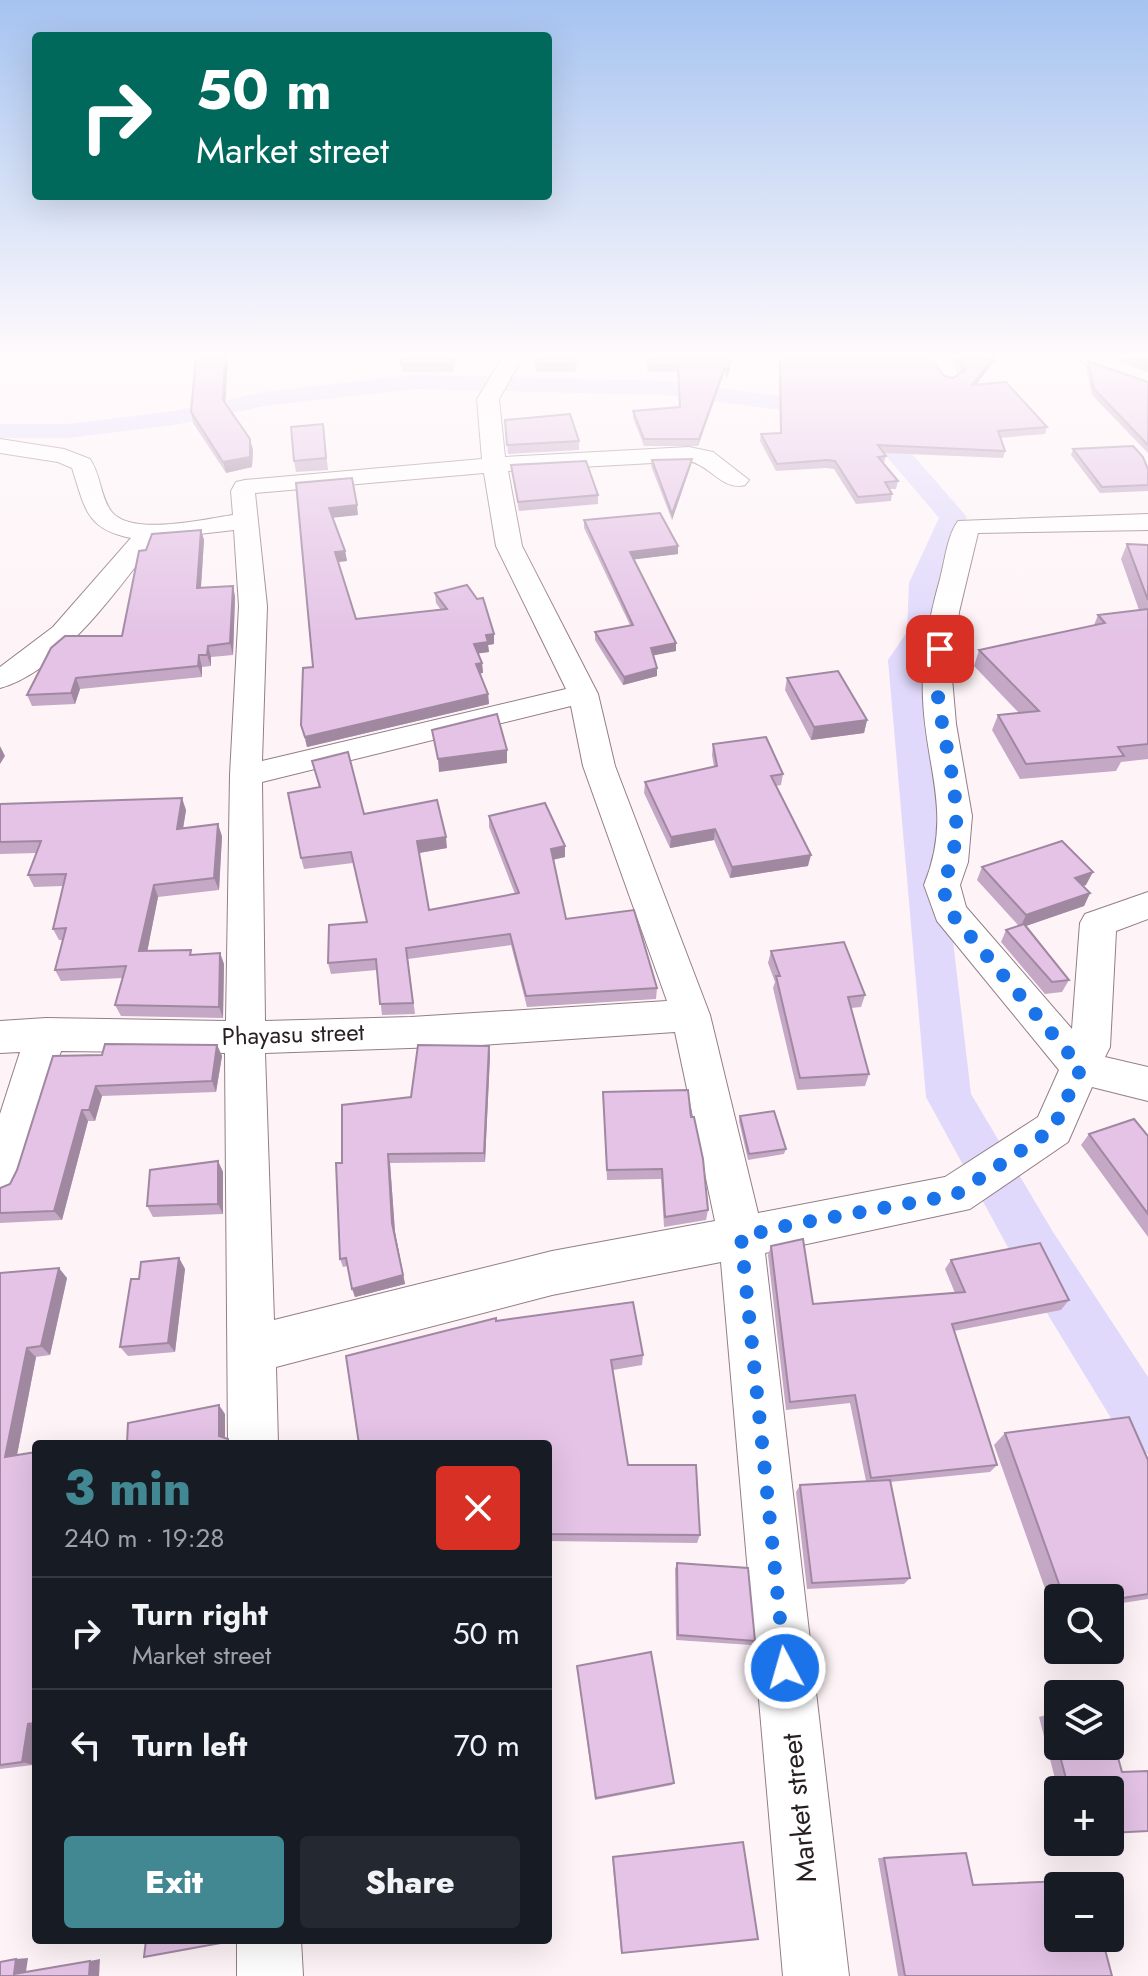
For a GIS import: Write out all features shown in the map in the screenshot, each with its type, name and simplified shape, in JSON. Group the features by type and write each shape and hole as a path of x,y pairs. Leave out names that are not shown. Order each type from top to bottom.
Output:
{"street":[{"path":"27,450 64,456 82,464 102,517 115,526 148,533 243,521"},
{"name":"Market street","path":"493,450 509,546 583,694 599,766 691,1015 741,1237 816,1976"},
{"path":"253,1440 245,1037 246,775 253,606 243,521 245,487 495,465 699,454 737,480"},
{"path":"1148,522 967,526 941,624 938,701 950,765 957,832 953,863 942,885 950,912 1081,1068 1148,1084"},
{"path":"0,679 31,663 81,616 148,533"},
{"path":"246,775 583,694"},
{"path":"250,1350 552,1273 955,1195 1053,1129 1090,1047 1098,923 1148,905"},
{"name":"Phayasu street","path":"0,1037 46,1034 245,1037 540,1026 691,1015"},
{"path":"0,1179 46,1034"},
{"path":"269,1944 270,1976"}],"building":[{"path":"215,450 250,450 250,457 223,462"},
{"path":"293,450 325,450 326,458 294,461"},
{"path":"770,450 882,450 886,456 878,457 898,481 885,482 892,494 858,497 835,461 777,464"},
{"path":"1074,450 1137,450 1143,457 1148,469 1148,485 1102,487"},
{"path":"692,459 672,514 652,460"},
{"path":"586,461 598,495 518,502 511,465"},
{"path":"352,478 357,505 329,508 345,551 335,552 356,619 447,609 435,593 467,585 477,599 483,598 494,634 486,635 488,642 474,644 482,663 476,664 488,694 305,737 301,725 303,668 313,667 296,483"},
{"path":"660,513 678,546 630,552 676,643 651,648 657,668 624,677 595,632 633,625 584,520"},
{"path":"201,530 197,588 233,586 230,643 208,646 207,655 199,655 198,666 76,678 71,693 27,695 51,648 65,636 122,636 139,551 146,550 152,534"},
{"path":"1127,544 1148,545 1148,600"},
{"path":"1148,609 1148,744 1118,747 1124,756 1026,764 998,715 1039,711 979,650 1105,623 1098,615"},
{"path":"838,671 867,720 814,727 787,678"},
{"path":"497,714 507,750 438,759 432,730"},
{"path":"766,737 783,774 771,776 811,855 732,867 715,829 671,837 645,782 717,766 713,744"},
{"path":"348,752 364,814 437,800 446,837 417,841 429,910 519,893 489,816 545,803 565,846 551,849 566,919 634,910 657,988 526,996 510,934 406,948 413,1003 380,1004 376,959 328,963 329,925 367,922 351,852 301,858 288,793 320,787 312,761"},
{"path":"182,798 177,829 218,824 214,878 154,885 139,951 191,950 190,955 220,953 219,1007 115,1005 126,966 55,970 66,928 53,929 66,874 28,875 41,841 0,842 0,804"},
{"path":"1062,841 1093,872 1075,878 1090,893 1026,915 982,867"},
{"path":"1024,924 1069,980 1052,982 1006,930"},
{"path":"844,942 865,995 848,997 869,1074 800,1078 776,976 780,976 771,951"},
{"path":"105,1044 217,1045 212,1081 96,1086 89,1110 82,1110 54,1211 0,1213 0,1188 10,1184 17,1170 53,1056 102,1055"},
{"path":"418,1045 489,1046 484,1153 388,1154 392,1223 403,1275 352,1289 346,1258 340,1259 336,1163 342,1163 342,1105 411,1097"},
{"path":"688,1090 691,1117 694,1117 703,1159 708,1210 665,1217 662,1169 607,1170 603,1092"},
{"path":"774,1111 786,1149 749,1154 740,1116"},
{"path":"1134,1119 1148,1136 1148,1214 1089,1134"},
{"path":"218,1161 218,1204 147,1206 150,1170"},
{"path":"803,1239 813,1304 965,1292 951,1260 1040,1243 1069,1300 952,1324 997,1465 871,1478 855,1395 790,1402 771,1246"},
{"path":"179,1258 168,1343 120,1347 131,1279 139,1279 141,1262"},
{"path":"59,1268 41,1346 27,1348 5,1457 32,1453 32,1724 28,1724 22,1762 0,1765 0,1273"},
{"path":"633,1302 643,1355 611,1360 628,1465 696,1465 700,1535 552,1534 552,1440 358,1440 346,1356 496,1318 496,1321"},
{"path":"219,1405 219,1436 228,1440 127,1440 128,1423"},
{"path":"1129,1417 1148,1460 1148,1594 1124,1598 1124,1584 1059,1584 1005,1433"},
{"path":"890,1480 910,1578 812,1583 800,1485"},
{"path":"677,1563 748,1568 755,1641 678,1635"},
{"path":"651,1652 674,1783 596,1798 577,1666"},
{"path":"1061,1760 1119,1760 1122,1772 1148,1771 1148,1831 1124,1832 1124,1776 1065,1776"},
{"path":"743,1842 758,1939 622,1953 613,1857"},
{"path":"966,1853 973,1885 1044,1882 1044,1952 1106,1952 1112,1976 905,1976 884,1858"},
{"path":"146,1944 215,1944 144,1957"},
{"path":"16,1959 14,1974 90,1961 89,1976 0,1976 0,1962"}],"waterway":[{"path":"895,450 953,517 924,583 923,632 904,660 949,1097 1035,1248 1148,1426"}],"route":[{"path":"785,1668 741,1237 789,1225 955,1195 1053,1129 1081,1068 950,912 942,885 953,863 957,832 950,765 938,701 940,649"}]}
